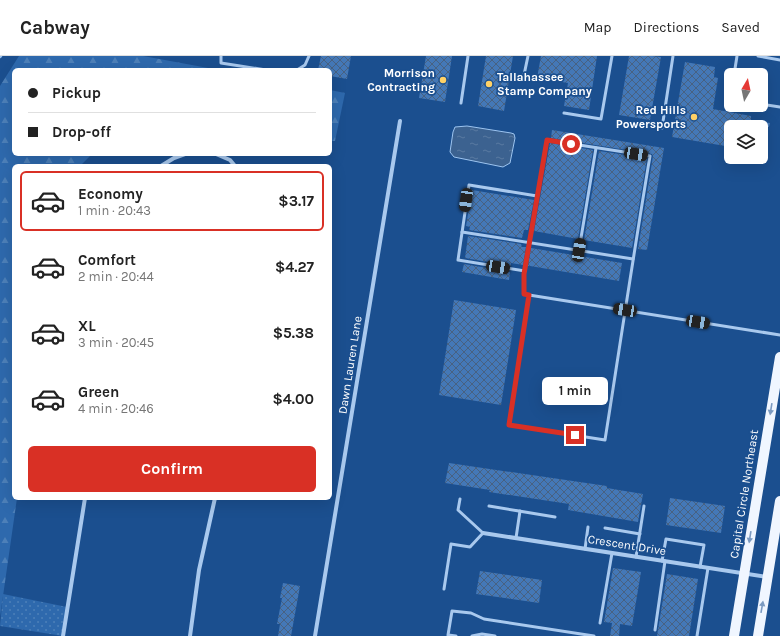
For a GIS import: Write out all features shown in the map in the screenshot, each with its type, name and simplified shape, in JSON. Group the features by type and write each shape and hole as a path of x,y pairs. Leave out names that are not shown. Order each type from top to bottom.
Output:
{"main road":[{"name":"Capital Circle Northeast","path":"734,636 780,356"},
{"path":"758,636 780,501"}],"street":[{"name":"Dawn Lauren Lane","path":"315,636 400,121"},
{"path":"164,164 180,156"},
{"path":"221,156 230,160 233,164"},
{"path":"62,636 85,500"},
{"path":"190,636 199,570 215,500"},
{"name":"Crescent Drive","path":"483,533 767,577"}],"lane":[{"path":"221,56 222,63 253,68"},
{"path":"300,68 305,65 309,56"},
{"path":"461,102 468,56"},
{"path":"524,75 528,56"},
{"path":"564,113 601,119 612,56"},
{"path":"662,128 674,56"},
{"path":"735,68 737,56"},
{"path":"758,56 780,60"},
{"path":"768,105 780,108"},
{"path":"529,295 509,425 605,440 625,310 633,259 650,156 547,140 525,271 524,294 529,295 625,310 780,335"},
{"path":"579,250 596,148"},
{"path":"525,271 458,260 469,185 537,196"},
{"path":"462,232 633,259"},
{"path":"444,589 451,544 470,547 483,533 458,510 460,499"},
{"path":"490,506 555,517"},
{"path":"636,557 644,506"},
{"path":"516,538 520,511"},
{"path":"585,549 588,527"},
{"path":"605,528 640,534"},
{"path":"655,630 666,540 704,545 700,567"},
{"path":"600,623 612,553"},
{"path":"697,636 708,568"},
{"path":"456,636 448,635 452,611 471,614 484,619 594,636"},
{"path":"472,636 482,634 495,636"}],"green space":[{"path":"19,56 143,56 208,68 12,68 12,156 90,156 82,164 12,164 12,500 17,500 0,617 0,86"},
{"path":"332,90 345,93 335,141 332,141"},
{"path":"3,594 67,607 63,636 0,626"}],"water":[{"path":"467,126 514,134 515,138 510,163 503,167 454,157 450,152 455,127"}],"building":[{"path":"321,56 351,56 347,79 332,76 332,68 318,68"},
{"path":"426,56 452,56 445,102 419,98"},
{"path":"486,56 513,56 504,111 478,106"},
{"path":"541,56 597,56 589,110 564,106 568,83 537,78"},
{"path":"629,56 661,57 650,120 619,115"},
{"path":"685,62 715,67 714,77 718,78 713,109 751,116 751,120 724,120 724,146 672,137"},
{"path":"552,130 664,148 647,250 638,249 653,156 652,154 551,138"},
{"path":"550,143 593,150 578,239 534,231"},
{"path":"599,151 647,158 632,248 584,240"},
{"path":"472,190 534,200 528,230 524,230 522,238 469,230 470,227 466,226"},
{"path":"468,236 521,244 522,247 526,247 523,265 511,263 511,266 465,258"},
{"path":"531,248 622,263 619,281 528,266"},
{"path":"464,264 510,272 509,280 462,272"},
{"path":"454,300 516,310 501,405 439,395"},
{"path":"449,463 607,486 607,488 643,494 638,522 568,510 569,504 489,492 490,490 445,483"},
{"path":"670,498 725,506 721,533 666,525"},
{"path":"613,568 641,572 632,626 620,624 619,636 610,636 612,623 604,622"},
{"path":"480,571 542,580 539,603 476,594"},
{"path":"667,574 698,579 689,636 657,636"},
{"path":"283,583 300,586 291,636 278,636 280,624 277,624"}],"place":[{"name":"Morrison Contracting","path":"443,80"},
{"name":"Tallahassee Stamp Company","path":"489,84"},
{"name":"Red Hills Powersports","path":"694,117"}],"route":[{"path":"571,144 547,140 524,274 524,294 529,295 509,425 575,435"}]}
